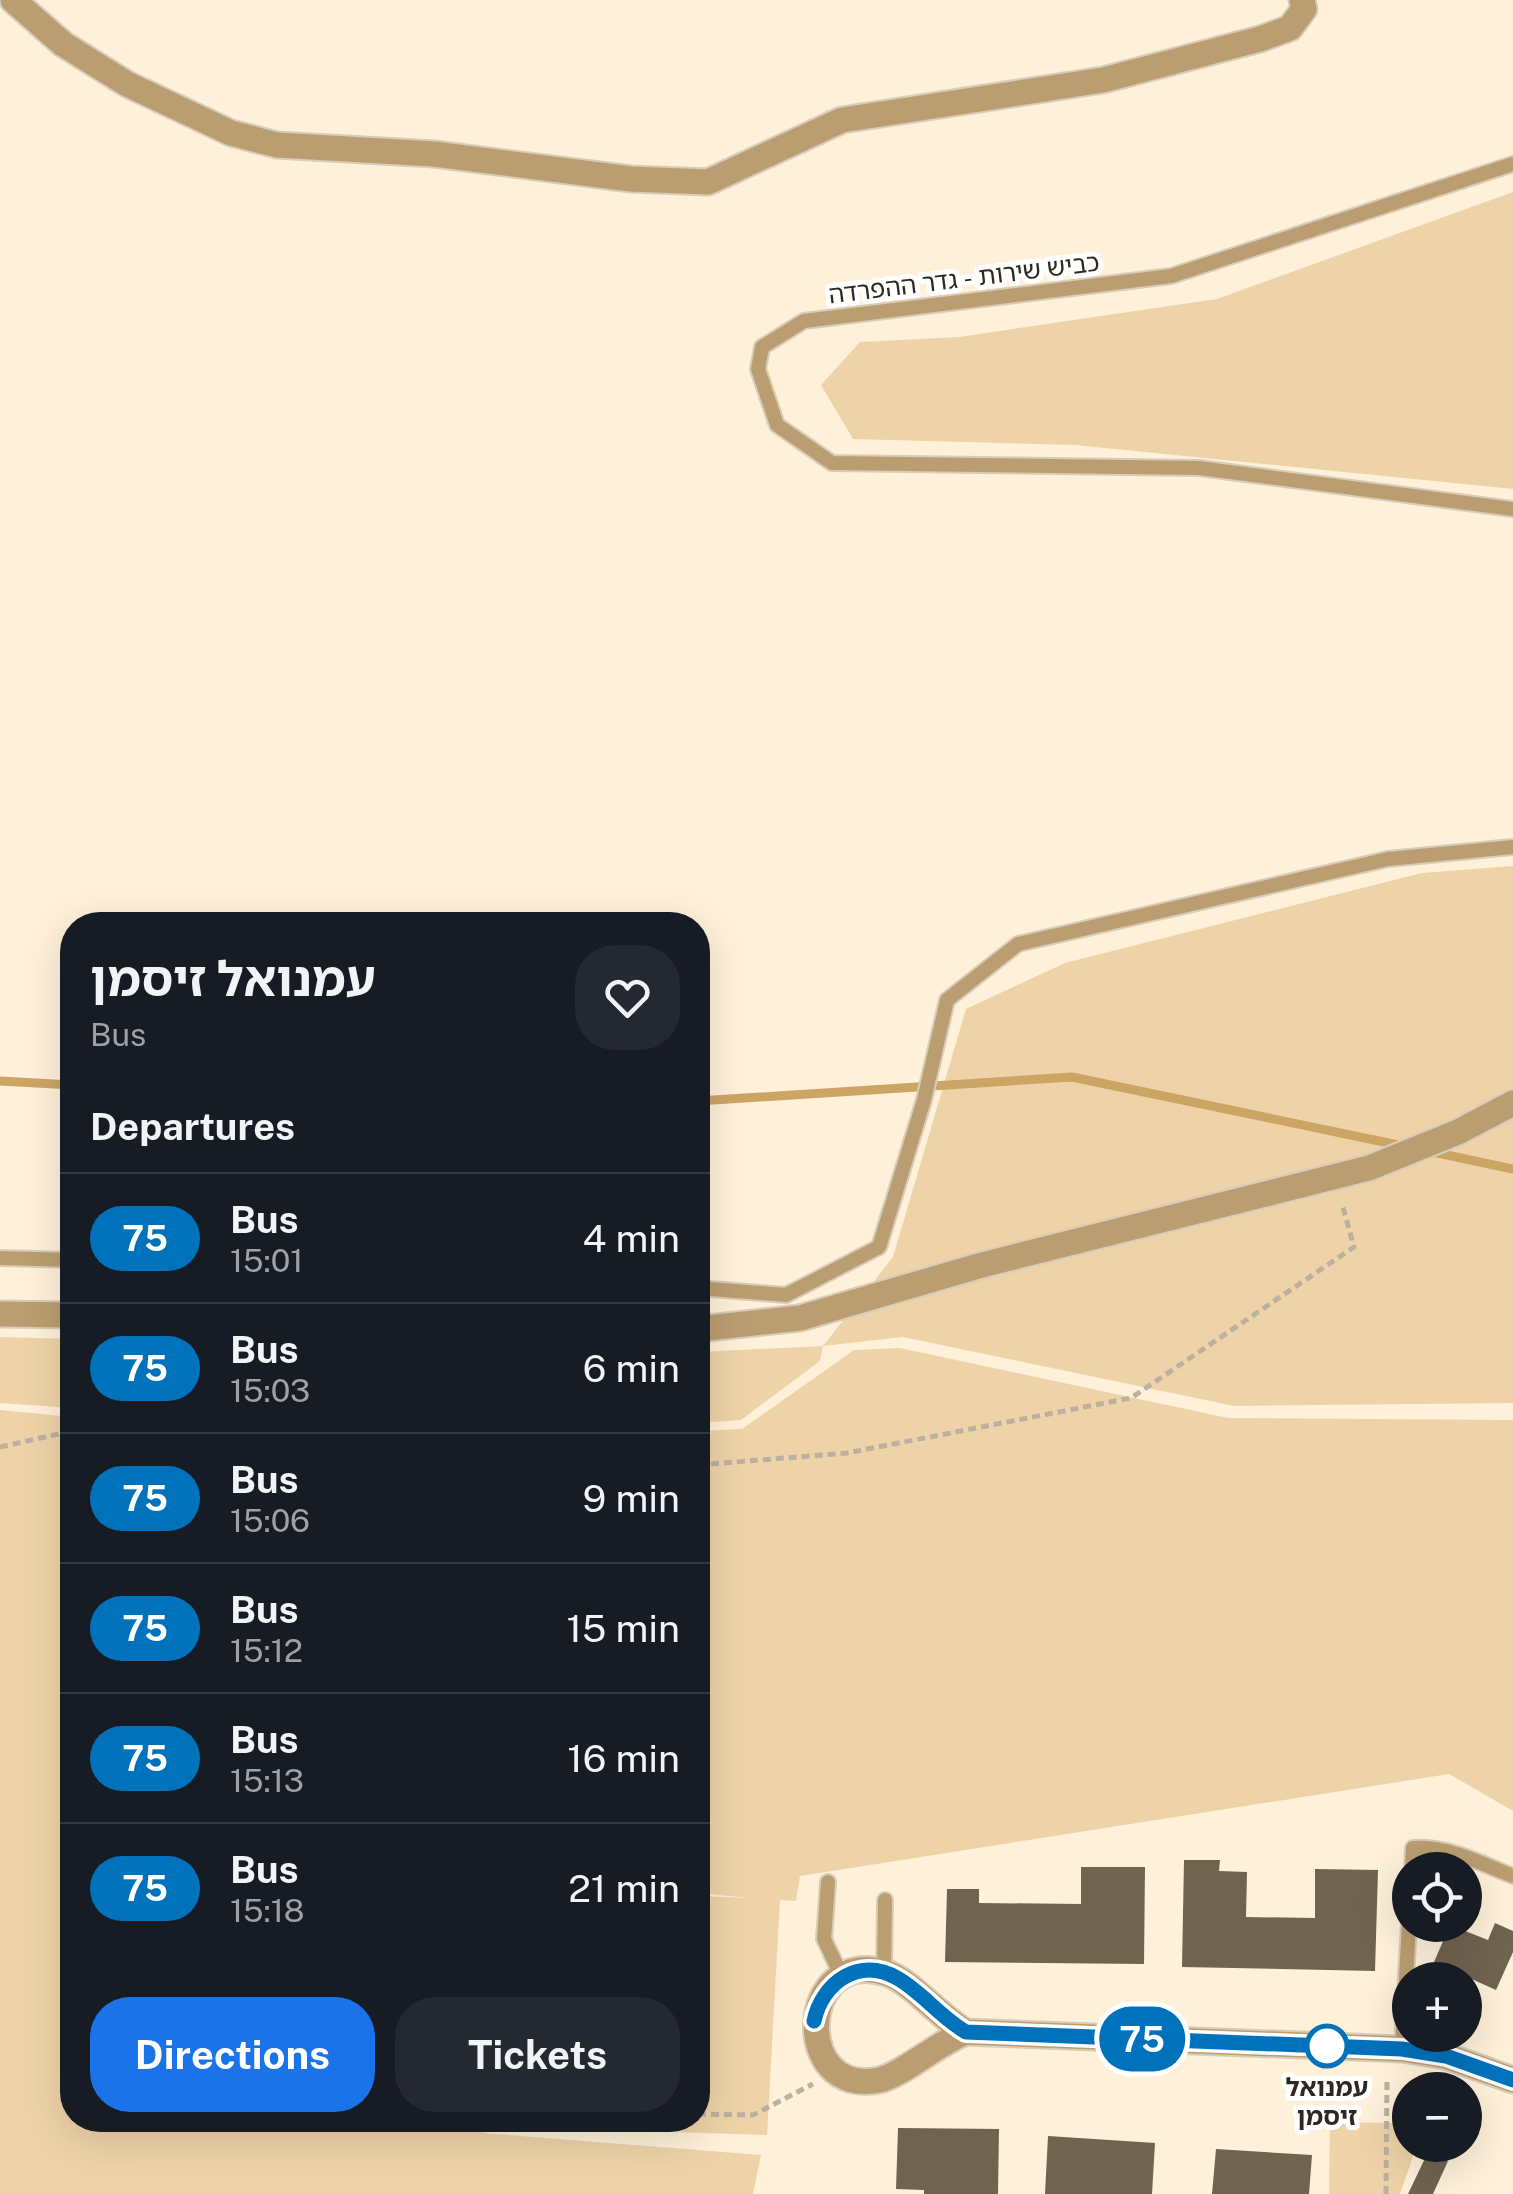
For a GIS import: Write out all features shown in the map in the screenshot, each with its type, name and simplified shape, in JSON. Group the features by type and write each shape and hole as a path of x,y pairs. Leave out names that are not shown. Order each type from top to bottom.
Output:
{"street":[{"path":"13,0 63,44 127,84 231,133 276,146 434,154 630,180 708,182 842,120 1103,80 1260,39 1290,28 1304,9 1302,0"},
{"path":"710,1327 800,1318 982,1266 1369,1168 1458,1132 1513,1103"},
{"path":"0,1314 60,1315"},
{"path":"966,2032 930,2008 901,1980 884,1972 860,1971 842,1977 827,1990 814,2021 816,2040 824,2058 838,2072 873,2081 892,2076 924,2052 966,2032 1392,2049"},
{"path":"1417,2052 1446,2056 1513,2080"}],"lane":[{"name":"כביש שירות - גדר ההפרדה","path":"1513,164 1171,276 804,320 762,347 758,368 776,425 832,463 1199,468 1513,510"},
{"path":"710,1289 786,1294 878,1247 924,1100 946,1000 1018,944 1388,859 1513,846"},
{"path":"0,1258 60,1260"},
{"path":"1413,1852 1413,1848 1431,1847 1454,1852"},
{"path":"1482,1863 1513,1876"},
{"path":"828,1882 824,1939 842,1977"},
{"path":"884,1900 884,1972"}],"path":[{"path":"710,1465 847,1453 1131,1398 1354,1247 1334,1177"},
{"path":"0,1447 60,1433"},
{"path":"1386,2194 1395,2052"},
{"path":"710,2114 753,2115 838,2072"}],"shaded area":[{"path":"1513,192 1513,489 1075,445 853,439 821,385 860,342 959,337 1217,299"},
{"path":"1513,866 1513,1403 1234,1406 903,1337 823,1346 893,1257 966,1009 1065,963 1422,873"},
{"path":"0,1337 60,1339 60,1407 0,1403"},
{"path":"823,1346 820,1361 741,1420 710,1422 710,1351"},
{"path":"900,1348 1228,1418 1513,1420 1513,1811 1449,1774 800,1876 796,1901 780,1900 767,2135 675,2132 710,2132 710,1896 750,1898 710,1894 710,1430 742,1429 854,1350"},
{"path":"0,1410 60,1416 60,2132 484,2132 761,2155 753,2194 0,2194"},
{"path":"1330,2122 1392,2123 1392,2162 1411,2162 1400,2194 1329,2194"}],"building":[{"path":"1184,1860 1220,1860 1219,1871 1247,1872 1246,1917 1315,1918 1315,1869 1378,1870 1375,1971 1182,1967"},
{"path":"1081,1867 1145,1867 1144,1964 945,1962 947,1889 979,1889 979,1903 1081,1904"},
{"path":"1495,1923 1513,1931 1513,1952 1496,1990 1482,1984 1482,1962 1434,1962 1443,1942 1488,1940"},
{"path":"898,2128 999,2129 998,2194 924,2194 924,2190 896,2189"},
{"path":"1048,2136 1155,2143 1152,2194 1045,2194"},
{"path":"1216,2149 1312,2155 1309,2194 1212,2194"},
{"path":"1423,2162 1448,2162 1433,2194 1408,2194"}],"waterway":[{"path":"710,1100 1072,1077 1403,1146"},
{"path":"0,1081 60,1084"},
{"path":"1428,1151 1513,1169"}],"bus line":[{"name":"75","path":"814,2021 817,2006 827,1990 842,1977 860,1971 884,1972 901,1980 930,2008 966,2032 1402,2049 1446,2056 1513,2080"}],"place":[{"name":"עמנואל זיסמן","path":"1327,2046"}]}
